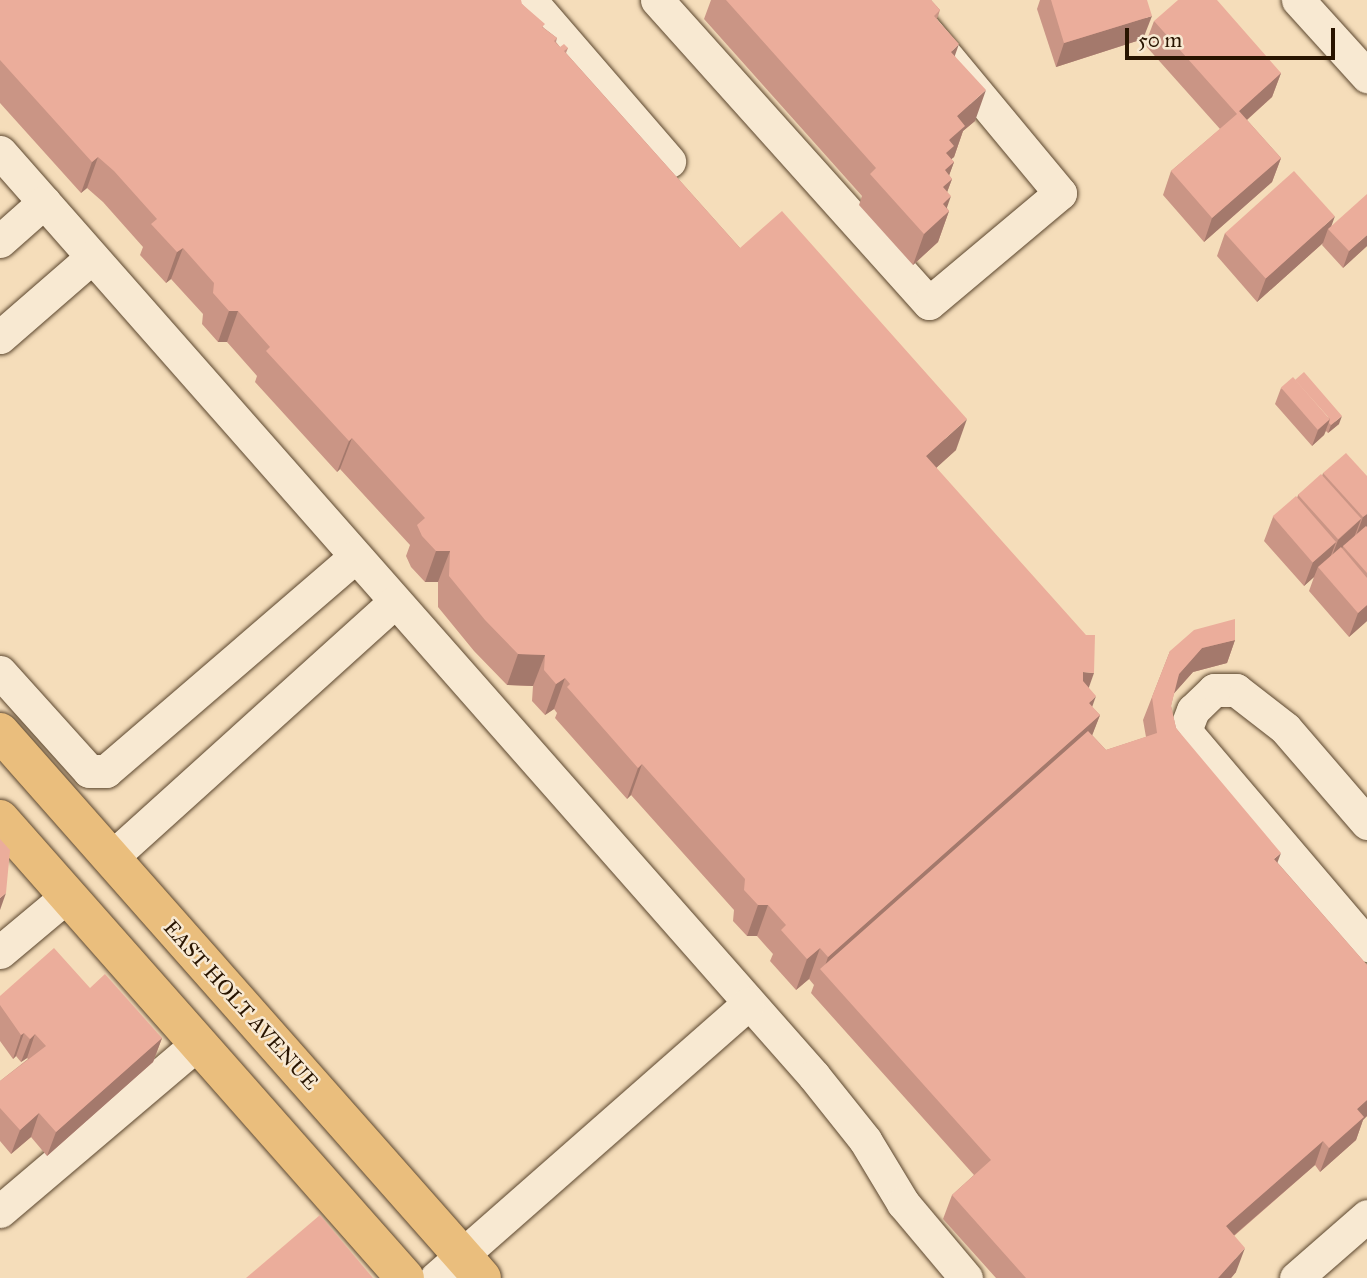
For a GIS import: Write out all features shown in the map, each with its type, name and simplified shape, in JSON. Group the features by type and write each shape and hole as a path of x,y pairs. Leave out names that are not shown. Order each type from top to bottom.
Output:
{"main road":[{"name":"EAST HOLT AVENUE","path":"0,732 111,858 460,1270"},
{"path":"0,819 405,1278"}],"street":[{"path":"657,0 929,303 1060,193 900,0"},
{"path":"1298,0 1367,76"},
{"path":"541,4 669,161"},
{"path":"0,152 865,1140 903,1203 966,1278"},
{"path":"0,242 44,202"},
{"path":"0,337 92,257"},
{"path":"0,672 89,771 106,771 355,557"},
{"path":"111,858 394,602"},
{"path":"1367,822 1285,728 1236,690 1214,690 1193,710 1185,731 1367,945"},
{"path":"0,952 67,896"},
{"path":"460,1270 748,1004"},
{"path":"0,1211 198,1043"},
{"path":"1296,1278 1367,1216"}],"building":[{"path":"0,0 521,0 522,4 545,24 542,27 557,38 554,41 560,47 564,44 568,48 564,51 740,248 782,211 967,419 926,456 1086,635 1095,635 1094,673 1083,672 1083,681 1096,696 1089,703 1100,715 828,957 820,948 807,959 781,930 786,925 768,905 758,905 744,890 745,879 642,764 638,768 567,687 570,684 565,678 556,684 544,670 545,655 518,654 485,620 449,576 450,551 436,551 422,536 417,525 425,518 352,438 349,441 266,351 270,347 238,311 229,311 213,293 214,283 183,248 177,252 151,224 157,219 114,171 98,157 92,162 0,60"},
{"path":"726,0 931,0 940,10 934,16 959,44 951,52 986,90 957,116 965,126 949,140 954,146 946,153 954,162 945,170 952,179 943,187 951,196 943,204 949,211 924,234 870,174 876,168"},
{"path":"1051,0 1147,0 1152,16 1064,43"},
{"path":"1178,0 1217,0 1281,73 1239,111 1281,158 1212,218 1171,171 1237,114 1154,21"},
{"path":"1294,171 1335,216 1266,279 1225,233"},
{"path":"1367,194 1367,235 1349,251 1328,229"},
{"path":"1304,372 1342,416 1331,425 1330,419 1295,380"},
{"path":"1293,377 1330,419 1318,430 1281,387"},
{"path":"1346,453 1367,476 1367,514 1363,517 1323,473"},
{"path":"1321,474 1361,519 1338,539 1298,495"},
{"path":"1296,496 1336,542 1313,562 1273,516"},
{"path":"1367,527 1367,573 1343,546"},
{"path":"1341,547 1367,578 1367,605 1358,613 1318,567"},
{"path":"1235,619 1235,640 1202,648 1179,674 1171,706 1176,728 1281,853 1274,859 1367,965 1367,1100 1357,1109 1364,1117 1329,1148 1323,1141 1226,1226 1245,1248 1218,1278 1026,1278 952,1195 991,1160 820,969 1088,731 1106,750 1157,733 1152,697 1170,651 1194,630"},
{"path":"0,839 10,850 6,893 0,898"},
{"path":"54,948 90,988 105,974 162,1038 56,1132 39,1113 20,1130 0,1108 0,1081 46,1046 35,1034 30,1039 24,1033 21,1035 0,1005 0,996"},
{"path":"320,1215 373,1278 246,1278"}]}
